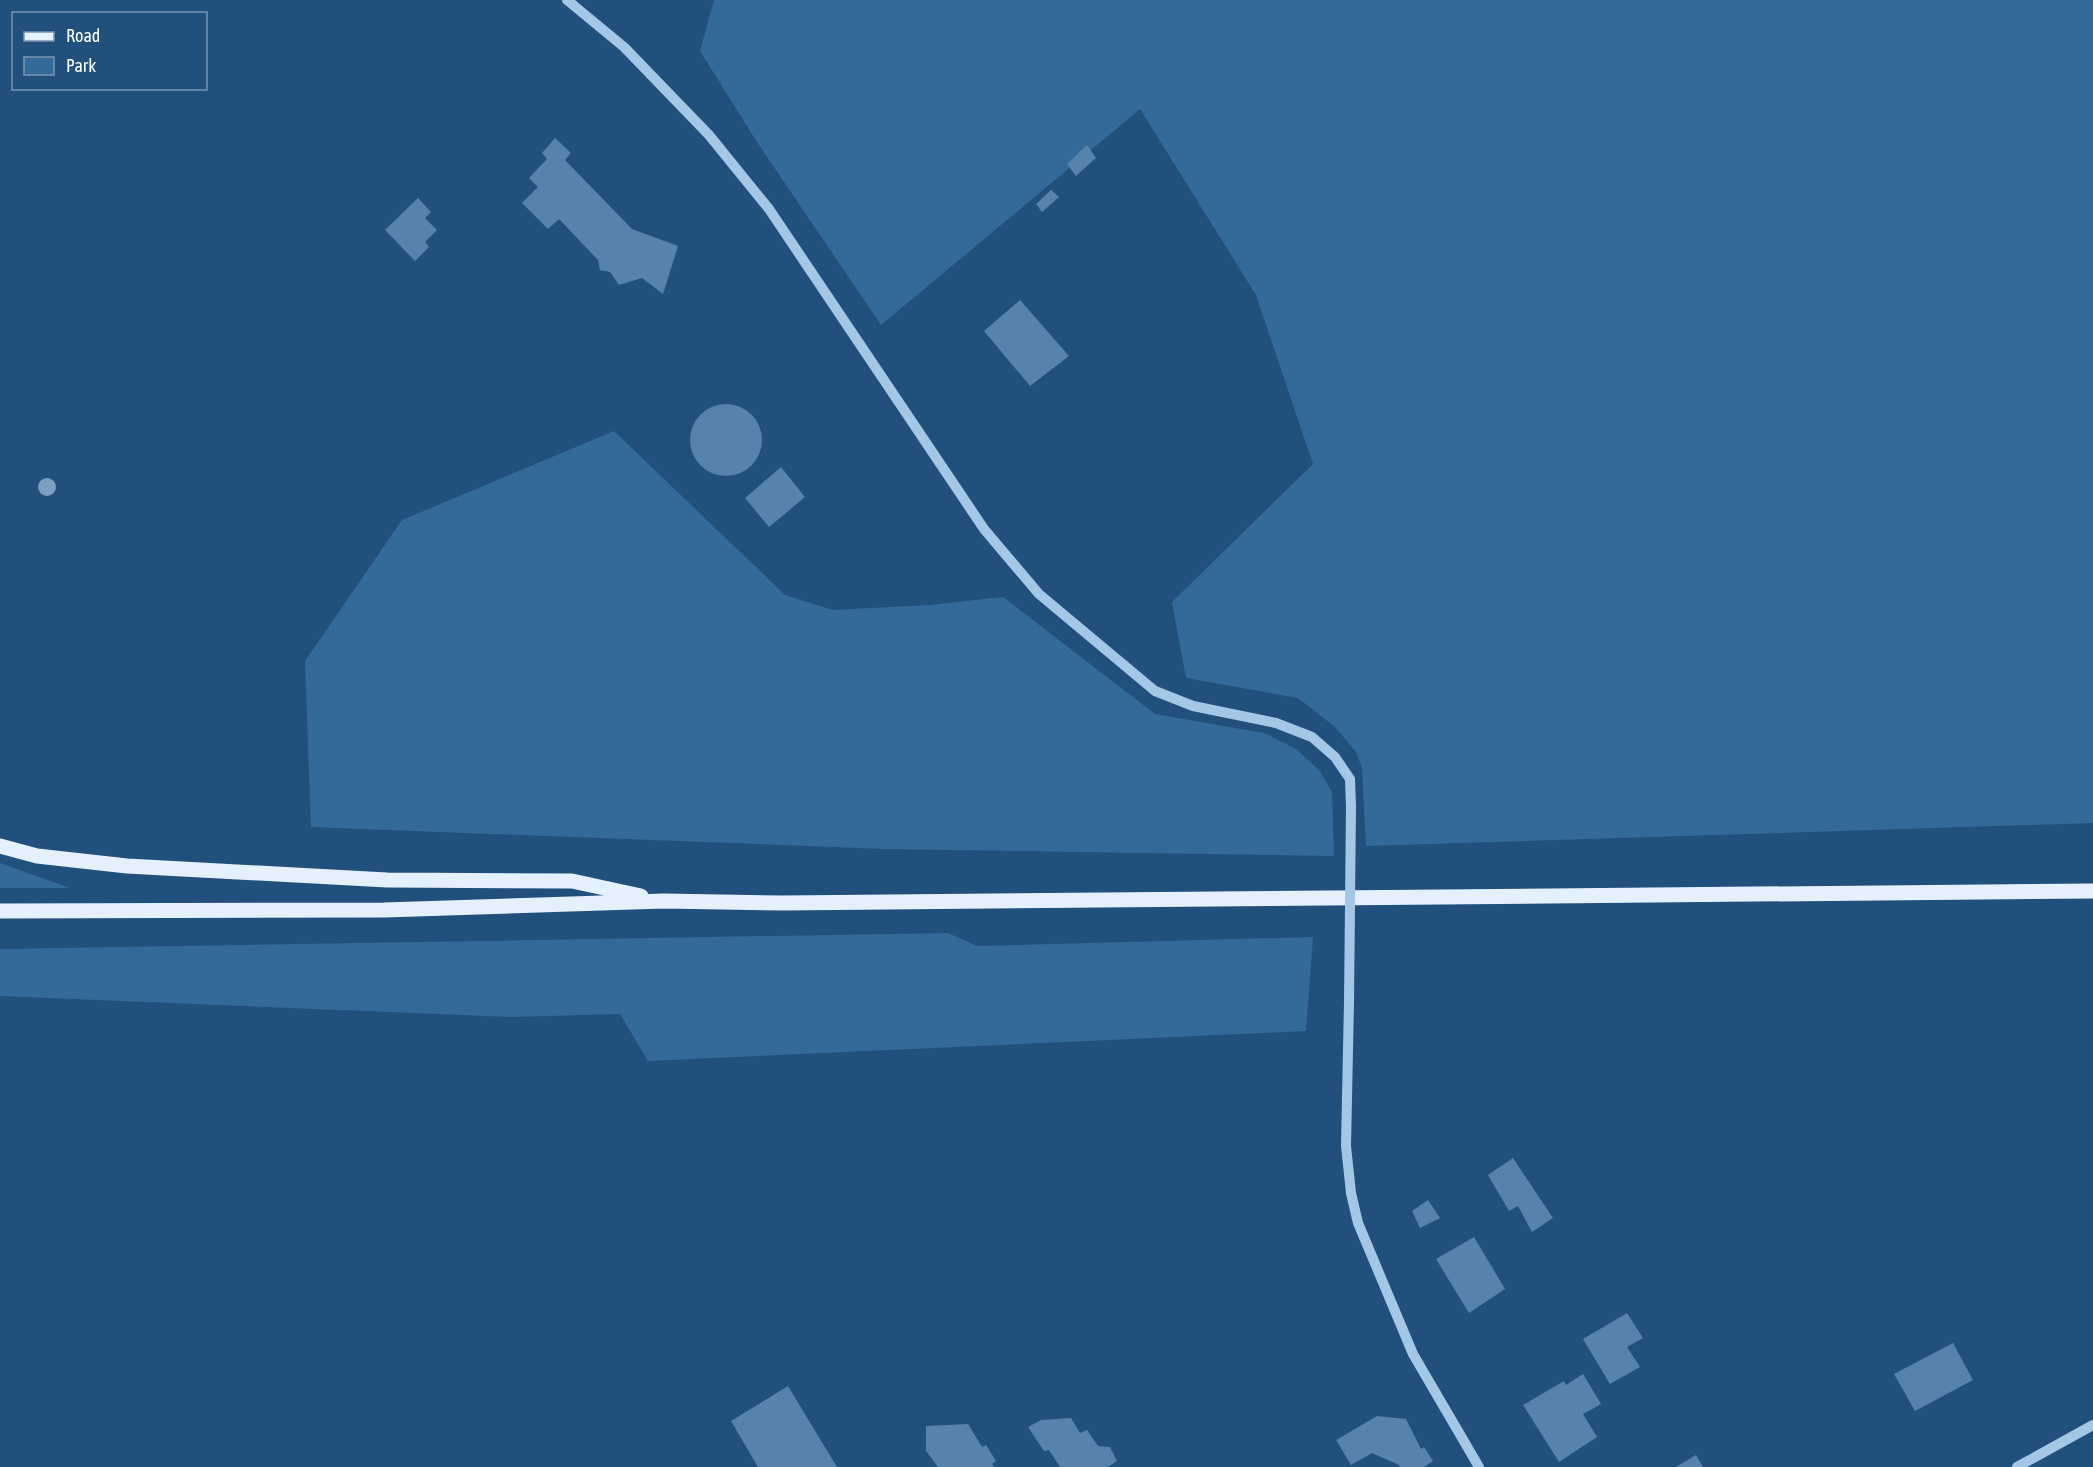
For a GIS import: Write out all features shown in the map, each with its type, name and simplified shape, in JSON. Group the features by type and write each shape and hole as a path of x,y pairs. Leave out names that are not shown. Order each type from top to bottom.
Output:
{"main road":[{"path":"0,846 37,856 128,866 387,880 572,881 664,901"},
{"path":"0,911 384,910 664,901 795,903 2093,891"}],"street":[{"path":"567,0 632,55 709,135 769,209 984,530 1039,594 1155,691 1193,706 1276,723 1312,737 1335,757 1350,779 1346,1146 1351,1192 1358,1223 1413,1354 1479,1467"},
{"path":"2017,1467 2093,1425"}],"green space":[{"path":"714,0 2093,0 2093,823 1366,846 1362,768 1356,752 1335,727 1298,698 1186,678 1172,602 1313,464 1256,295 1140,109 881,325 757,142 700,51"},
{"path":"614,431 785,595 833,610 929,605 1003,597 1155,714 1264,733 1296,749 1320,771 1332,792 1334,856 885,849 311,827 305,661 402,520"},
{"path":"0,863 70,888 0,888"},
{"path":"948,933 977,946 1313,937 1306,1031 648,1061 620,1014 512,1017 0,996 0,949"}],"building":[{"path":"555,138 571,153 565,160 632,229 678,246 663,294 642,278 619,285 610,272 600,270 598,260 559,219 548,229 522,203 538,187 529,178 547,159 542,153"},
{"path":"1087,145 1096,158 1076,176 1067,164"},
{"path":"1051,190 1059,197 1042,212 1036,204"},
{"path":"418,198 431,212 425,218 437,230 425,242 429,247 415,261 385,230"},
{"path":"1020,300 1069,356 1030,386 984,331"},
{"path":"719,404 733,404 752,414 762,433 762,447 752,466 733,476 719,476 700,466 690,447 690,433 700,414"},
{"path":"781,467 805,497 769,527 745,498"},
{"path":"1513,1158 1553,1218 1532,1232 1518,1206 1509,1211 1488,1175"},
{"path":"1428,1200 1440,1218 1420,1228 1412,1211"},
{"path":"1474,1237 1505,1289 1469,1313 1436,1259"},
{"path":"1627,1313 1643,1338 1627,1347 1640,1367 1610,1384 1583,1339"},
{"path":"1953,1343 1973,1380 1915,1411 1894,1374"},
{"path":"1583,1374 1601,1404 1583,1414 1597,1437 1559,1462 1523,1405 1564,1381 1566,1385"},
{"path":"788,1386 837,1467 758,1467 731,1421"},
{"path":"1377,1416 1406,1419 1421,1449 1424,1447 1433,1461 1424,1467 1400,1467 1372,1453 1351,1465 1336,1440"},
{"path":"1071,1418 1080,1433 1087,1430 1098,1446 1110,1447 1117,1461 1108,1467 1060,1467 1049,1450 1044,1451 1028,1427 1041,1420"},
{"path":"968,1424 982,1447 986,1445 996,1461 992,1464 994,1467 938,1467 926,1451 926,1426"},
{"path":"1696,1455 1703,1467 1676,1467"}]}
